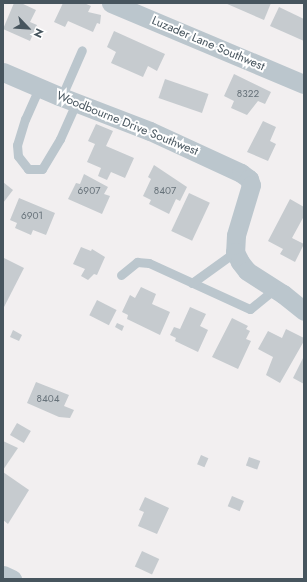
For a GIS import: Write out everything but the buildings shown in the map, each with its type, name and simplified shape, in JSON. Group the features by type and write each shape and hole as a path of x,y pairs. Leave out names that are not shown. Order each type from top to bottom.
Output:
{"street":[{"name":"Luzader Lane Southwest","path":"111,3 304,84"},
{"name":"Woodbourne Drive Southwest","path":"3,72 39,88 150,131 241,173 249,179 251,185 238,220 235,252"},
{"path":"235,252 248,271 304,311"},
{"path":"3,575 12,579"}],"lane":[{"path":"39,88 25,119 17,145 18,156 28,169 42,169 60,139 82,50"},
{"path":"192,283 235,252"},
{"path":"121,275 137,262 149,263 250,309 275,289"}]}
